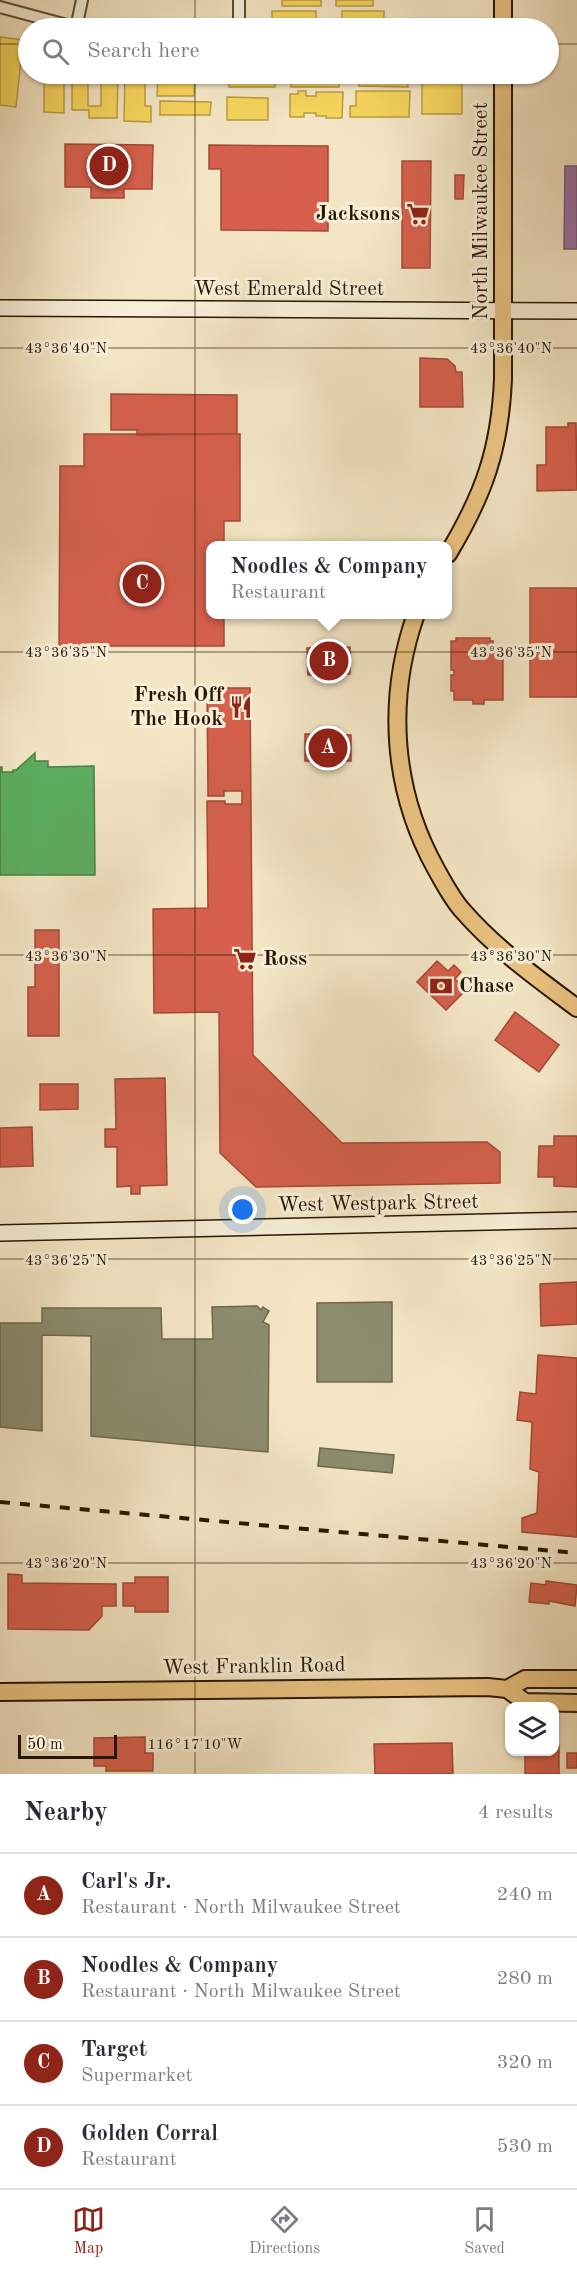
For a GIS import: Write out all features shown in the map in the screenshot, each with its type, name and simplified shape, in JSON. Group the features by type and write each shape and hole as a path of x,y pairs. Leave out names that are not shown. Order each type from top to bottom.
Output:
{"main road":[{"path":"503,0 503,18"},
{"name":"North Milwaukee Street","path":"452,545 483,487 496,447 502,405 503,84"},
{"name":"West Emerald Street","path":"0,308 577,311"},
{"path":"415,619 403,660 397,694 396,728 405,791 415,825 426,851 462,909 513,959 577,1008"},
{"name":"West Westpark Street","path":"0,1233 577,1220"},
{"name":"West Franklin Road","path":"0,1692 460,1687 507,1689 525,1679 577,1679"},
{"name":"West Franklin Road","path":"507,1689 525,1702 577,1703"}],"street":[{"path":"79,18 82,0"},
{"path":"239,0 239,18"},
{"path":"0,7 40,18"}],"building: Homes":[{"path":"282,0 321,0 321,6 282,6"},
{"path":"336,0 373,0 373,6 336,6"},
{"path":"272,11 316,11 316,18 272,18"},
{"path":"342,11 384,11 384,18 342,18"},
{"path":"0,37 18,39 16,107 0,105"},
{"path":"44,84 64,84 64,113 44,112"},
{"path":"72,84 88,84 88,106 101,106 101,84 118,84 117,118 89,118 89,110 72,110"},
{"path":"125,84 145,84 145,106 151,106 151,122 124,121"},
{"path":"158,84 195,84 194,96 157,96"},
{"path":"229,84 275,84 275,87 229,87"},
{"path":"291,84 339,84 339,87 291,87"},
{"path":"359,84 408,84 408,87 359,86"},
{"path":"422,84 462,84 462,114 422,114"},
{"path":"298,91 306,91 306,96 316,96 316,92 343,92 342,118 326,118 326,116 316,116 316,113 304,113 304,117 290,117 290,94 298,94"},
{"path":"356,91 410,91 409,117 350,117 350,106 356,106"},
{"path":"227,97 268,98 268,120 227,120"},
{"path":"160,101 211,102 210,115 160,115"}],"building: Shops":[{"path":"65,144 153,145 152,189 124,189 124,198 91,198 91,187 65,187"},
{"path":"209,145 328,146 328,231 221,230 221,169 209,169"},
{"path":"402,161 431,161 430,268 402,268"},
{"path":"455,175 464,175 463,199 455,199"},
{"path":"420,358 447,359 455,366 456,372 462,372 463,407 420,407"},
{"path":"111,394 237,395 237,434 137,435 137,430 111,430"},
{"path":"568,423 576,423 577,490 537,491 537,465 546,465 546,427 568,427"},
{"path":"84,434 240,434 240,521 224,521 224,541 206,541 206,619 224,619 224,646 59,646 60,466 84,466"},
{"path":"530,588 577,588 577,697 530,697"},
{"path":"456,638 490,638 490,641 493,641 493,653 503,653 503,700 484,700 484,704 473,704 473,700 454,700 454,691 451,691 451,675 454,675 454,670 451,670 451,641 456,641"},
{"path":"350,647 350,674 308,675 307,648"},
{"path":"207,688 250,688 253,1055 342,1143 487,1142 500,1152 500,1183 256,1187 220,1153 219,1012 154,1013 153,909 208,908 207,801 242,804 242,791 224,791 224,796 208,796"},
{"path":"305,734 351,735 351,761 305,761"},
{"path":"35,930 59,930 59,1036 28,1036 28,987 35,987"},
{"name":"Chase","path":"437,961 448,971 454,965 461,972 455,979 466,990 446,1010 417,982"},
{"path":"515,1012 559,1045 539,1072 495,1040"},
{"path":"165,1078 167,1185 140,1186 140,1194 131,1194 131,1186 117,1187 117,1147 105,1147 105,1129 116,1129 115,1079"},
{"path":"40,1084 78,1084 78,1109 40,1110"},
{"path":"32,1127 33,1166 0,1167 0,1128"},
{"path":"554,1136 577,1136 577,1187 554,1186 554,1177 538,1177 539,1146 554,1146"},
{"path":"577,1282 577,1324 541,1326 540,1284"},
{"path":"538,1355 577,1358 577,1537 522,1532 522,1518 537,1513 539,1472 530,1469 532,1422 517,1420 520,1392 536,1394"},
{"path":"8,1574 22,1575 22,1583 116,1584 116,1606 102,1606 102,1616 89,1630 8,1629"},
{"path":"135,1577 168,1577 168,1612 135,1612 135,1606 123,1606 123,1583 135,1583"},
{"path":"546,1581 577,1585 575,1606 549,1601 549,1604 529,1602 531,1583 546,1585"},
{"path":"145,1737 145,1753 153,1753 153,1771 106,1771 106,1766 94,1766 94,1738"},
{"path":"452,1743 453,1774 375,1774 374,1744"},
{"path":"567,1753 577,1753 577,1768 567,1768"},
{"path":"525,1756 559,1756 559,1774 525,1774"}],"building: Offices":[{"path":"565,166 577,166 577,249 564,249"}],"building: Public":[{"path":"35,753 35,761 48,761 48,767 94,766 95,875 0,875 0,767 2,767 2,772 13,772"}],"building: Industry":[{"path":"392,1302 392,1382 317,1382 317,1303"},
{"path":"257,1306 261,1310 263,1307 269,1311 263,1322 269,1325 268,1452 91,1436 91,1336 42,1335 42,1431 0,1427 0,1323 42,1323 42,1308 161,1308 162,1339 213,1339 212,1307"},
{"path":"320,1448 394,1455 392,1473 318,1466"}],"railway":[{"path":"0,1502 577,1553"}],"place":[{"name":"Golden Corral","path":"109,166"},
{"name":"Jacksons","path":"418,214"},
{"name":"Target","path":"142,584"},
{"name":"Noodles & Company","path":"329,661"},
{"name":"Fresh Off The Hook","path":"241,707"},
{"name":"Carl's Jr.","path":"328,748"},
{"name":"Ross","path":"245,959"},
{"name":"Chase","path":"441,986"}]}
